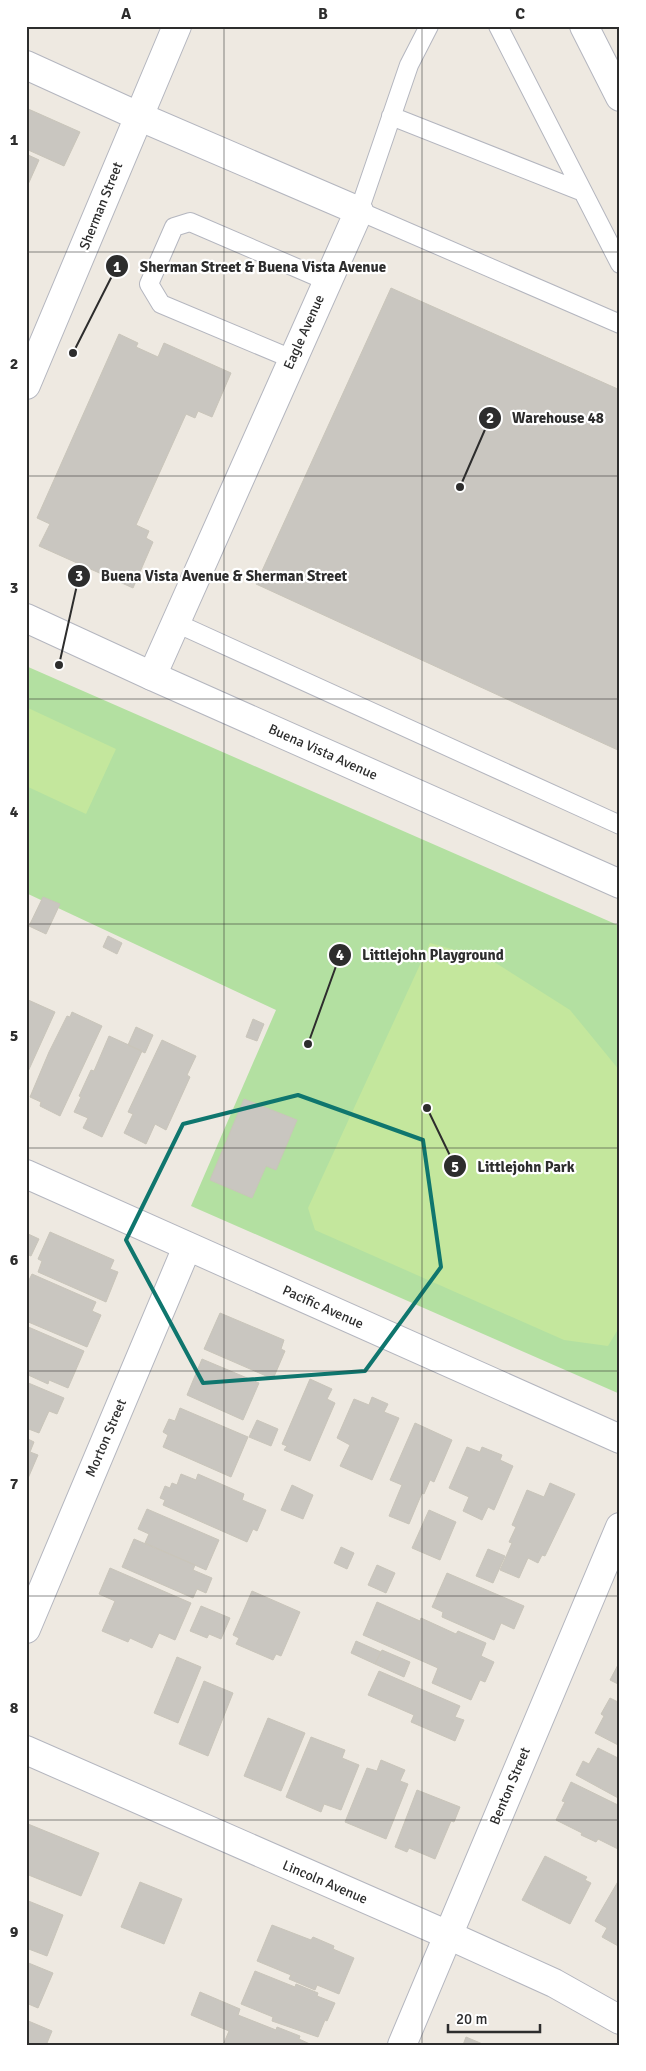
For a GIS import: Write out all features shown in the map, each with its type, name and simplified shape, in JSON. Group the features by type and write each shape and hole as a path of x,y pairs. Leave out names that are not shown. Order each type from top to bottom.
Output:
{"street":[{"name":"Sherman Street","path":"26,385 177,26"},
{"path":"584,26 620,97"},
{"path":"26,65 138,116 359,211"},
{"name":"Eagle Avenue","path":"152,676 359,211"},
{"path":"26,597 66,636"},
{"name":"Buena Vista Avenue","path":"26,618 620,884"},
{"name":"Pacific Avenue","path":"26,1174 620,1439"},
{"name":"Morton Street","path":"26,1629 187,1247"},
{"name":"Benton Street","path":"402,2045 620,1527"},
{"name":"Lincoln Avenue","path":"26,1750 448,1935 554,1984 620,2020"}],"lane":[{"path":"429,26 408,66 359,211 620,324"},
{"path":"498,26 620,264"},
{"path":"391,116 583,192"},
{"path":"292,359 161,304 149,284 174,227 190,222 327,281"},
{"path":"176,623 620,825"}],"highlighted area":[{"path":"298,1095 423,1140 441,1267 365,1371 203,1383 126,1240 183,1124"}],"green space":[{"path":"26,666 620,926 620,1394 191,1206 276,1010 26,893"},
{"path":"26,707 116,749 86,814 26,786"},
{"path":"430,943 491,960 570,1010 620,1071 620,1326 608,1346 564,1340 315,1230 308,1208"}],"building":[{"path":"26,108 80,132 64,166 26,149"},
{"path":"26,154 39,160 26,189"},
{"path":"391,288 620,390 620,751 256,584"},
{"path":"119,334 138,343 136,347 158,357 164,343 231,373 212,417 198,411 195,418 186,414 136,525 149,531 146,538 153,542 133,588 39,546 50,524 37,518"},
{"path":"43,897 60,904 46,934 29,926"},
{"path":"108,936 122,943 117,954 103,947"},
{"path":"26,999 55,1012 26,1076"},
{"path":"72,1012 102,1026 60,1116 40,1106 41,1102 30,1097 49,1052 67,1016 70,1017"},
{"path":"253,1019 264,1024 257,1041 246,1037"},
{"path":"136,1027 153,1035 145,1053 128,1045"},
{"path":"109,1036 142,1051 102,1137 83,1128 88,1118 74,1112 81,1097 79,1096 91,1070 94,1071"},
{"path":"162,1040 196,1056 187,1075 190,1077 166,1130 155,1124 146,1144 124,1133 133,1114 128,1112"},
{"path":"244,1099 297,1120 276,1170 266,1166 252,1198 210,1180"},
{"path":"50,1232 114,1260 110,1269 118,1272 106,1302 38,1272 42,1261 38,1259"},
{"path":"26,1233 39,1239 31,1256 26,1254"},
{"path":"32,1274 96,1302 92,1311 101,1315 87,1347 26,1321 26,1286"},
{"path":"220,1313 284,1340 281,1349 285,1351 273,1379 204,1349"},
{"path":"26,1326 84,1351 68,1388 49,1380 48,1384 26,1374"},
{"path":"202,1359 259,1383 243,1420 187,1395"},
{"path":"310,1379 332,1389 327,1399 335,1403 310,1461 284,1450 287,1446 282,1444"},
{"path":"26,1382 64,1398 57,1414 49,1411 39,1433 26,1428"},
{"path":"372,1397 388,1404 384,1412 399,1418 372,1480 340,1466 350,1445 337,1438 354,1399 369,1405"},
{"path":"180,1408 248,1437 231,1477 163,1447 168,1435 163,1432 169,1419 175,1421"},
{"path":"257,1420 278,1429 271,1446 249,1437"},
{"path":"415,1423 452,1440 434,1482 430,1480 424,1494 422,1493 409,1524 389,1516 402,1485 390,1480"},
{"path":"26,1438 34,1442 30,1452 38,1455 26,1483"},
{"path":"467,1447 480,1452 482,1447 502,1455 500,1460 513,1466 494,1510 488,1507 482,1520 463,1511 469,1497 449,1488"},
{"path":"181,1474 196,1480 198,1474 244,1494 242,1500 266,1510 257,1531 253,1529 247,1542 163,1505 165,1500 160,1498 165,1486 170,1488 172,1483 177,1485"},
{"path":"550,1483 575,1494 545,1556 542,1555 538,1563 528,1558 519,1578 500,1570 512,1543 509,1542 516,1527 512,1525 527,1490 544,1497"},
{"path":"292,1485 313,1495 303,1519 281,1510"},
{"path":"147,1509 219,1540 206,1570 145,1543 149,1534 138,1529"},
{"path":"429,1510 456,1522 440,1560 412,1548"},
{"path":"134,1539 195,1565 193,1570 212,1578 206,1593 197,1589 193,1598 122,1567"},
{"path":"341,1547 354,1553 347,1569 334,1563"},
{"path":"488,1549 505,1556 493,1583 476,1576"},
{"path":"377,1565 395,1573 386,1593 368,1585"},
{"path":"110,1568 191,1603 175,1640 159,1633 152,1648 130,1638 128,1642 102,1631 115,1601 99,1594"},
{"path":"447,1573 524,1606 514,1629 501,1623 494,1640 442,1617 443,1612 432,1607"},
{"path":"252,1591 300,1612 281,1656 276,1654 273,1660 236,1644 239,1638 233,1635"},
{"path":"377,1602 420,1621 421,1618 456,1634 458,1631 486,1643 481,1656 494,1662 485,1682 480,1680 471,1700 432,1683 438,1668 363,1635"},
{"path":"201,1606 230,1618 221,1639 209,1634 207,1638 190,1631"},
{"path":"356,1641 381,1652 375,1664 351,1653"},
{"path":"382,1650 410,1662 404,1677 375,1664"},
{"path":"177,1657 201,1667 178,1723 154,1713"},
{"path":"620,1661 620,1685 610,1680"},
{"path":"379,1671 460,1706 455,1717 464,1720 455,1741 411,1722 414,1715 368,1695"},
{"path":"204,1681 233,1693 208,1756 179,1744"},
{"path":"610,1698 620,1703 620,1746 595,1733 604,1716 601,1714"},
{"path":"268,1718 305,1733 281,1791 244,1776"},
{"path":"311,1737 345,1750 342,1758 359,1765 341,1810 324,1804 321,1812 286,1797"},
{"path":"598,1748 620,1759 620,1799 576,1775 583,1761 589,1764"},
{"path":"381,1760 405,1770 400,1781 408,1784 386,1839 345,1822 367,1768 377,1771"},
{"path":"571,1782 620,1806 620,1850 598,1839 596,1842 581,1835 582,1833 556,1820 565,1802 562,1801"},
{"path":"417,1790 460,1807 454,1822 451,1821 435,1859 409,1848 407,1852 395,1847"},
{"path":"28,1824 99,1853 81,1896 26,1874"},
{"path":"545,1856 587,1877 585,1880 591,1883 570,1924 522,1900"},
{"path":"620,1878 620,1947 602,1937 607,1928 595,1921"},
{"path":"140,1882 182,1899 164,1944 121,1927"},
{"path":"26,1900 63,1915 47,1956 26,1948"},
{"path":"272,1925 311,1940 313,1937 334,1946 333,1949 354,1958 339,1994 317,1985 315,1990 289,1979 291,1975 257,1961"},
{"path":"26,1962 53,1973 38,2008 26,2003"},
{"path":"255,1971 295,1987 296,1984 318,1993 317,1996 335,2003 318,2037 272,2021 273,2017 241,2004"},
{"path":"200,1992 240,2009 238,2015 276,2030 277,2027 300,2036 299,2039 312,2045 223,2045 229,2031 191,2015"},
{"path":"26,2020 52,2031 47,2043 50,2045 26,2045"},
{"path":"466,2037 485,2045 463,2045"}],"place":[{"name":"Sherman Street & Buena Vista Avenue","path":"73,353"},
{"name":"Warehouse 48","path":"460,487"},
{"name":"Buena Vista Avenue & Sherman Street","path":"59,665"},
{"name":"Littlejohn Playground","path":"308,1044"},
{"name":"Littlejohn Park","path":"427,1108"}]}
